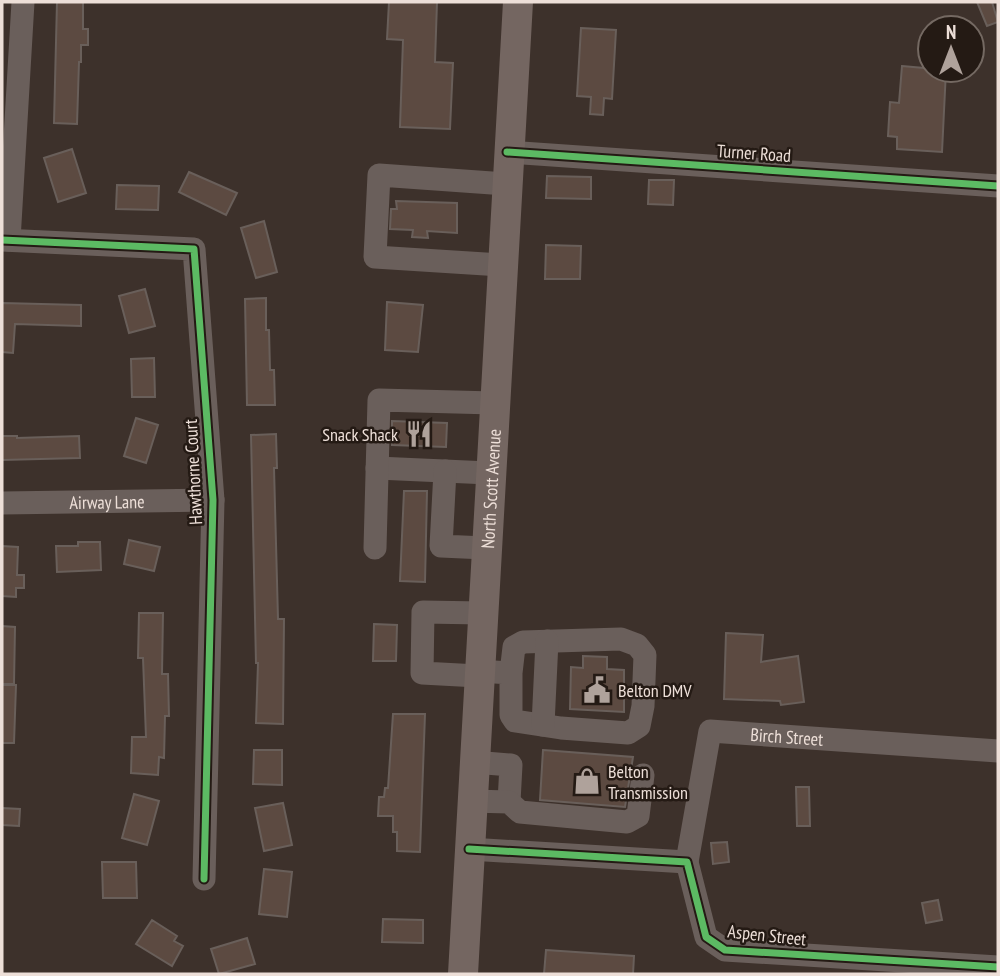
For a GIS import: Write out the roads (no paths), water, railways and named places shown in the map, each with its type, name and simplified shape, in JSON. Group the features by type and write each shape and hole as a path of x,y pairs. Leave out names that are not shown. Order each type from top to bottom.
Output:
{"main road":[{"name":"North Scott Avenue","path":"463,974 489,473 518,2"}],"street":[{"path":"5,240 23,2"},
{"name":"Turner Road","path":"508,152 998,186"},
{"path":"501,265 375,257 379,175 506,184"},
{"name":"Hawthorne Court","path":"5,240 194,249 213,500 204,879"},
{"path":"375,548 379,400 494,403"},
{"path":"377,468 489,473"},
{"path":"445,471 441,546 485,548"},
{"name":"Airway Lane","path":"2,503 213,500"},
{"path":"482,613 423,612 422,673 511,673"},
{"path":"621,639 637,645 645,655 643,706 639,726 628,733 515,721 511,715 514,647 523,642 547,641 621,639"},
{"path":"543,725 547,641"},
{"name":"Birch Street","path":"687,862 710,731 998,751"},
{"path":"473,762 511,765 509,802"},
{"path":"471,800 509,802 520,812 627,822 638,816 643,775"},
{"path":"469,849 687,862"},
{"name":"Aspen Street","path":"687,862 705,937 725,950 998,967"}],"place":[{"name":"Snack Shack","path":"419,434"},
{"name":"Belton DMV","path":"597,690"},
{"name":"Belton Transmission","path":"587,781"}]}
